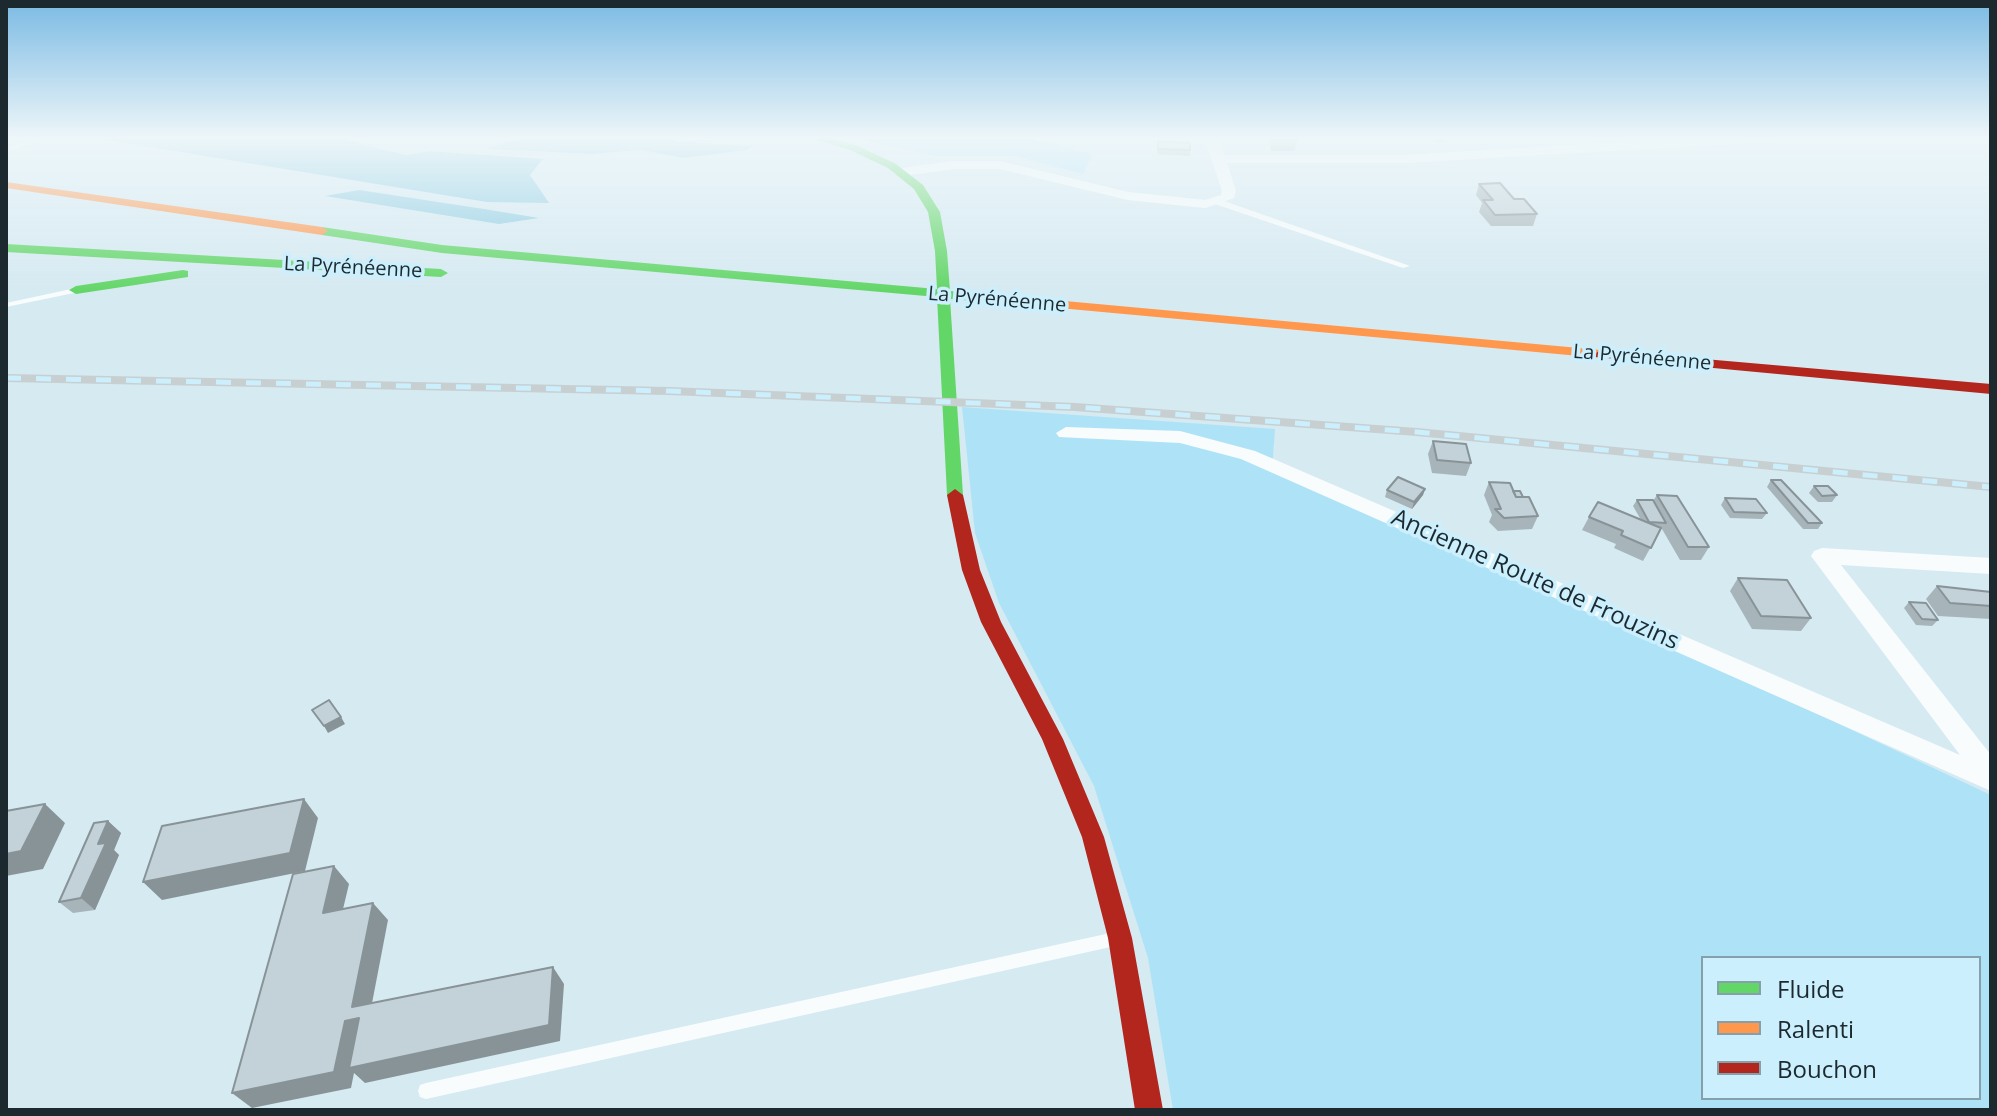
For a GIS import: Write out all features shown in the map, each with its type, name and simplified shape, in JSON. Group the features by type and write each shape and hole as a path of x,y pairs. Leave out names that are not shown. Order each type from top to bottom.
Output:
{"main road":[{"name":"La Pyrénéenne","path":"27,188 442,249 1991,389"},
{"path":"920,188 931,202 941,251 951,440 958,512 971,570 991,622 1069,775 1093,837 1120,938 1149,1110"},
{"name":"La Pyrénéenne","path":"6,248 455,274"},
{"path":"76,290 279,263"},
{"name":"La Pyrénéenne","path":"925,312 956,315"}],"street":[{"path":"1095,188 1128,196 1205,204 1227,198 1228,188"},
{"name":"Ancienne Route de Frouzins","path":"1066,433 1180,437 1248,455 1991,778"},
{"path":"1991,566 1822,556 1991,778"}],"lane":[{"path":"1218,202 1406,266"},
{"path":"6,305 76,290"},
{"path":"426,1091 1120,938"}],"shaded area":[{"path":"402,188 539,188 549,203 487,202"},
{"path":"359,190 539,218 499,224 325,196"},
{"path":"962,407 1275,429 1272,470 1743,679 1991,795 1991,1110 1173,1110 1148,958 1094,786 999,603 975,533"}],"building":[{"path":"1483,188 1504,188 1514,199 1524,199 1537,214 1495,215 1483,200 1493,200"},
{"path":"1433,441 1466,444 1471,463 1437,460"},
{"path":"1398,477 1425,489 1414,502 1387,490"},
{"path":"1771,480 1781,480 1822,523 1808,523"},
{"path":"1489,482 1510,483 1516,497 1529,497 1538,516 1504,518 1495,509 1501,509"},
{"path":"1814,486 1828,486 1837,495 1822,496"},
{"path":"1513,491 1520,491 1523,497 1516,497"},
{"path":"1657,495 1677,496 1709,547 1688,547"},
{"path":"1725,498 1756,499 1767,513 1734,512"},
{"path":"1637,500 1653,500 1666,523 1649,522"},
{"path":"1598,502 1661,528 1651,548 1621,535 1623,531 1589,517"},
{"path":"1738,578 1787,580 1811,618 1761,616"},
{"path":"1937,586 1991,592 1991,606 1950,603"},
{"path":"1909,602 1926,603 1938,620 1922,619"},
{"path":"329,700 341,717 324,726 312,710"},
{"path":"304,799 290,853 143,882 162,826"},
{"path":"45,804 21,851 6,854 6,811"},
{"path":"108,821 98,844 106,843 81,898 59,902 94,823"},
{"path":"334,866 323,913 373,903 352,1007 553,967 549,1025 349,1068 359,1018 345,1021 334,1072 232,1093 293,874"}],"railway":[{"path":"6,378 669,391 1075,407 1417,432 1991,487"}],"traffic: fast":[{"path":"920,188 934,212 941,251 955,495"},
{"path":"322,231 442,249 999,299"},
{"path":"6,248 441,273"},
{"path":"76,290 183,274"}],"traffic: slow":[{"path":"27,188 322,231"},
{"path":"999,299 1601,354"}],"traffic: jam":[{"path":"1601,354 1991,389"},
{"path":"955,495 971,570 991,622 1052,739 1093,837 1120,938 1149,1110"}]}
